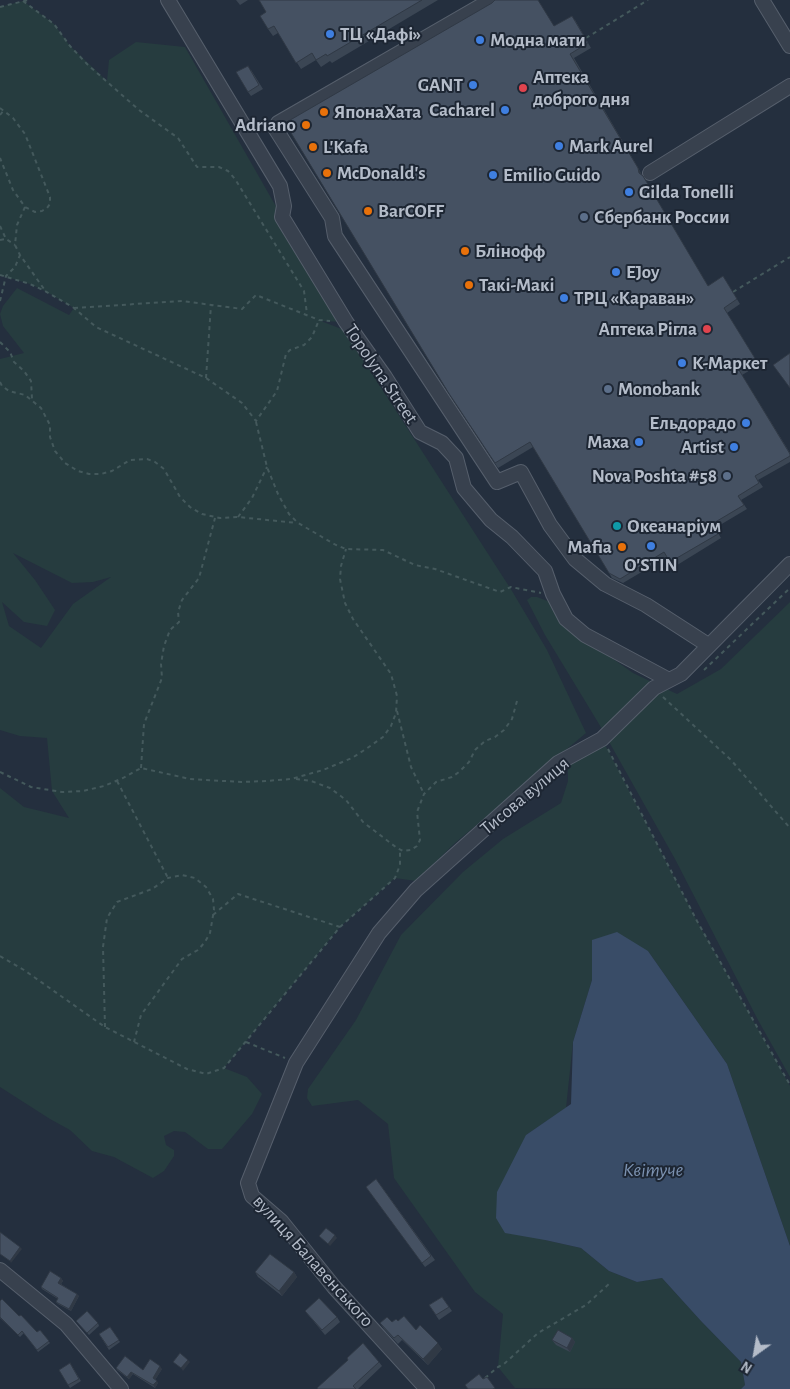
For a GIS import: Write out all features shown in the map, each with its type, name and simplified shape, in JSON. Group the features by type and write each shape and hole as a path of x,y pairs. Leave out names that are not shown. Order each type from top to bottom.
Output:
{"street":[{"name":"Topolyna Street","path":"168,0 280,186 284,206 282,217 346,322 385,377 420,432 442,443 456,458 464,488 491,520 512,537 545,571 553,594 566,620 585,635 669,680"},
{"path":"491,0 278,123 275,128 332,218 335,236 497,482 521,472 550,525 575,559 605,584 646,605 708,645"},
{"path":"762,0 790,46"},
{"path":"650,173 790,86"},
{"name":"Тисова вулиця","path":"296,1063 379,933 416,890 558,763 602,739 654,688 681,674 790,564"},
{"name":"вулиця Балавенського","path":"296,1063 248,1183 252,1196 280,1221 334,1287 427,1389"},
{"path":"0,1270 66,1324 121,1389"}],"path":[{"path":"0,7 28,0"},
{"path":"586,38 648,0"},
{"path":"24,1 54,24 76,52 138,110 178,138 197,167 209,166 228,171 235,178 304,291 307,314"},
{"path":"0,108 13,118 22,129 50,197 49,206 42,211 32,212 25,207 13,190 0,158"},
{"path":"0,115 4,110"},
{"path":"15,245 17,225 25,207"},
{"path":"0,226 6,239 15,245 45,291"},
{"path":"0,240 6,239"},
{"path":"0,301 6,276 15,267 20,255"},
{"path":"733,292 790,258"},
{"path":"0,275 30,284 45,291 74,308 96,327 206,378 239,400 256,421 267,467 289,514 298,523 336,545 346,549 383,550 415,565 435,569 500,592 511,587 535,593 553,594"},
{"path":"74,308 182,301 242,308 256,295 319,320 346,322"},
{"path":"206,378 211,305"},
{"path":"256,421 277,391 286,354 290,350 304,345 312,337 319,320"},
{"path":"0,342 10,352 14,362 31,381 32,399"},
{"path":"0,382 2,386 10,391 32,399 41,408 50,425 51,441 55,451 62,461 71,468 85,474 97,474 112,471 133,460 153,461 168,473 176,489 187,504 202,514 215,518 238,517 298,523"},
{"path":"238,517 252,498 267,467"},
{"path":"141,768 144,724 162,678 161,664 164,646 170,630 179,622 178,612 182,600 199,578 215,518"},
{"path":"0,772 22,783 52,791 83,791 117,781 141,768 190,779 215,782 291,778 338,765 380,740 389,730 397,709 398,696 393,678 353,619 343,597 340,572 346,549"},
{"path":"654,688 731,760 790,828"},
{"path":"291,778 311,781 336,792 351,805 362,822 400,850 412,850 420,841 421,834 417,812 424,794 436,782 459,772 469,762 475,750 485,741 495,737 504,730 512,719 517,701"},
{"path":"397,709 411,768 424,794"},
{"path":"602,739 697,921 790,1085"},
{"path":"117,781 168,878"},
{"path":"0,956 24,970 105,1026 187,1069 206,1074 224,1068 340,927 395,878 400,865 400,850"},
{"path":"105,1026 103,947 107,918 117,902 152,889 168,878 184,875 192,877 202,883 209,891 212,899 213,915 211,930 205,942 195,953 182,959 140,1015 134,1042"},
{"path":"213,915 238,894 340,927"},
{"path":"246,1042 296,1063"},
{"path":"485,1378 504,1364 538,1333 586,1305 610,1283"}],"green space":[{"path":"23,1 54,24 70,46 107,81 109,60 136,42 185,47 282,217 346,322 321,321 344,330 512,591 547,650 586,733 455,843 416,881 395,878 340,927 224,1068 247,1077 262,1094 252,1114 222,1149 208,1149 185,1132 174,1131 164,1136 166,1145 174,1150 174,1156 164,1171 153,1178 114,1157 92,1151 70,1130 0,1087 0,788 24,807 69,818 52,791 47,738 20,736 0,730 0,359 24,353 3,326 0,314 3,306 17,288 69,315 74,308 30,284 0,275 0,7","holes":["13,553 72,583 93,582 111,577 73,604 41,648 9,626 2,602 24,622 47,626 55,610 35,580"]},
{"path":"531,597 537,597 550,602 568,627 633,673 677,694 721,669 790,602 790,1077 758,1020 675,859 599,724 545,635 527,600"},
{"path":"602,739 697,921 790,1086 790,1246 727,1064 648,951 592,940 592,980 573,1042 566,1108 526,1135 545,1240 581,1248 609,1271 637,1282 662,1278 741,1362 745,1385 741,1389 515,1388 498,1367 503,1314 475,1292 394,1178 388,1124 358,1100 312,1106 307,1098 308,1089 356,1020 401,935 463,872 503,839 561,803 568,781 568,758"}],"water":[{"name":"Квітуче","path":"617,932 648,951 727,1064 790,1246 790,1389 741,1389 745,1385 741,1362 662,1278 637,1282 609,1271 581,1248 505,1233 496,1218 497,1192 526,1135 571,1104 573,1042 592,980 592,940"}],"building":[{"name":"ТЦ «Дафі»","path":"259,0 422,0 327,56 326,54 316,60 312,53 296,63 274,26 268,29 260,16 266,12"},
{"name":"ТРЦ «Караван»","path":"495,0 538,0 554,26 572,16 588,43 570,54 638,168 639,173 643,176 708,286 723,276 737,299 724,308 756,360 739,370 790,454 790,456 755,476 759,483 738,496 744,505 712,524 718,534 670,562 664,552 620,579 609,573 530,442 495,463 448,392 285,123"},
{"path":"248,66 259,85 248,92 236,72"},
{"path":"790,353 790,388 773,365"},
{"path":"376,1179 431,1256 422,1263 366,1187"},
{"path":"326,1228 335,1235 328,1244 319,1236"},
{"path":"0,1232 20,1247 10,1261 0,1254"},
{"path":"270,1254 294,1272 279,1291 255,1272"},
{"path":"50,1271 61,1278 58,1283 77,1294 69,1309 56,1302 58,1298 41,1287"},
{"path":"442,1297 449,1307 436,1315 429,1305"},
{"path":"319,1298 337,1317 322,1330 305,1311"},
{"path":"2,1299 37,1332 40,1330 49,1341 37,1350 22,1331 18,1335 0,1317 0,1301"},
{"path":"87,1311 98,1323 87,1333 76,1321"},
{"path":"404,1316 416,1330 420,1325 438,1343 423,1359 398,1335 394,1338 380,1323 387,1317 392,1322 396,1319 398,1321"},
{"path":"110,1327 119,1340 108,1347 99,1334"},
{"path":"558,1330 572,1338 567,1348 552,1340"},
{"path":"363,1343 379,1362 353,1386 356,1389 317,1388 348,1360 347,1358"},
{"path":"180,1353 188,1360 181,1368 173,1362"},
{"path":"125,1356 143,1370 150,1359 160,1366 153,1378 157,1381 153,1385 131,1372 127,1377 116,1368"},
{"path":"70,1363 79,1379 68,1385 59,1370"},
{"path":"479,1374 483,1379 487,1377 495,1388 468,1389 465,1385"}],"place":[{"name":"ТЦ «Дафі»","path":"330,34"},
{"name":"Модна мати","path":"480,40"},
{"name":"GANT","path":"473,85"},
{"name":"Аптека доброго дня","path":"523,88"},
{"name":"Cacharel","path":"505,110"},
{"name":"ЯпонаХата","path":"324,112"},
{"name":"Adriano","path":"306,125"},
{"name":"Mark Aurel","path":"559,146"},
{"name":"L'Kafa","path":"313,147"},
{"name":"McDonald's","path":"327,173"},
{"name":"Emilio Guido","path":"493,175"},
{"name":"Gilda Tonelli","path":"629,192"},
{"name":"BarCOFF","path":"368,211"},
{"name":"Сбербанк России","path":"584,217"},
{"name":"Блінофф","path":"465,251"},
{"name":"EJoy","path":"616,272"},
{"name":"Такі-Макі","path":"469,285"},
{"name":"ТРЦ «Караван»","path":"564,298"},
{"name":"Аптека Рігла","path":"707,329"},
{"name":"К-Маркет","path":"682,363"},
{"name":"Monobank","path":"608,389"},
{"name":"Ельдорадо","path":"746,423"},
{"name":"Маха","path":"639,442"},
{"name":"Artist","path":"734,447"},
{"name":"Nova Poshta #58","path":"727,476"},
{"name":"Океанаріум","path":"617,526"},
{"name":"O'STIN","path":"651,546"},
{"name":"Mafia","path":"622,547"}]}
